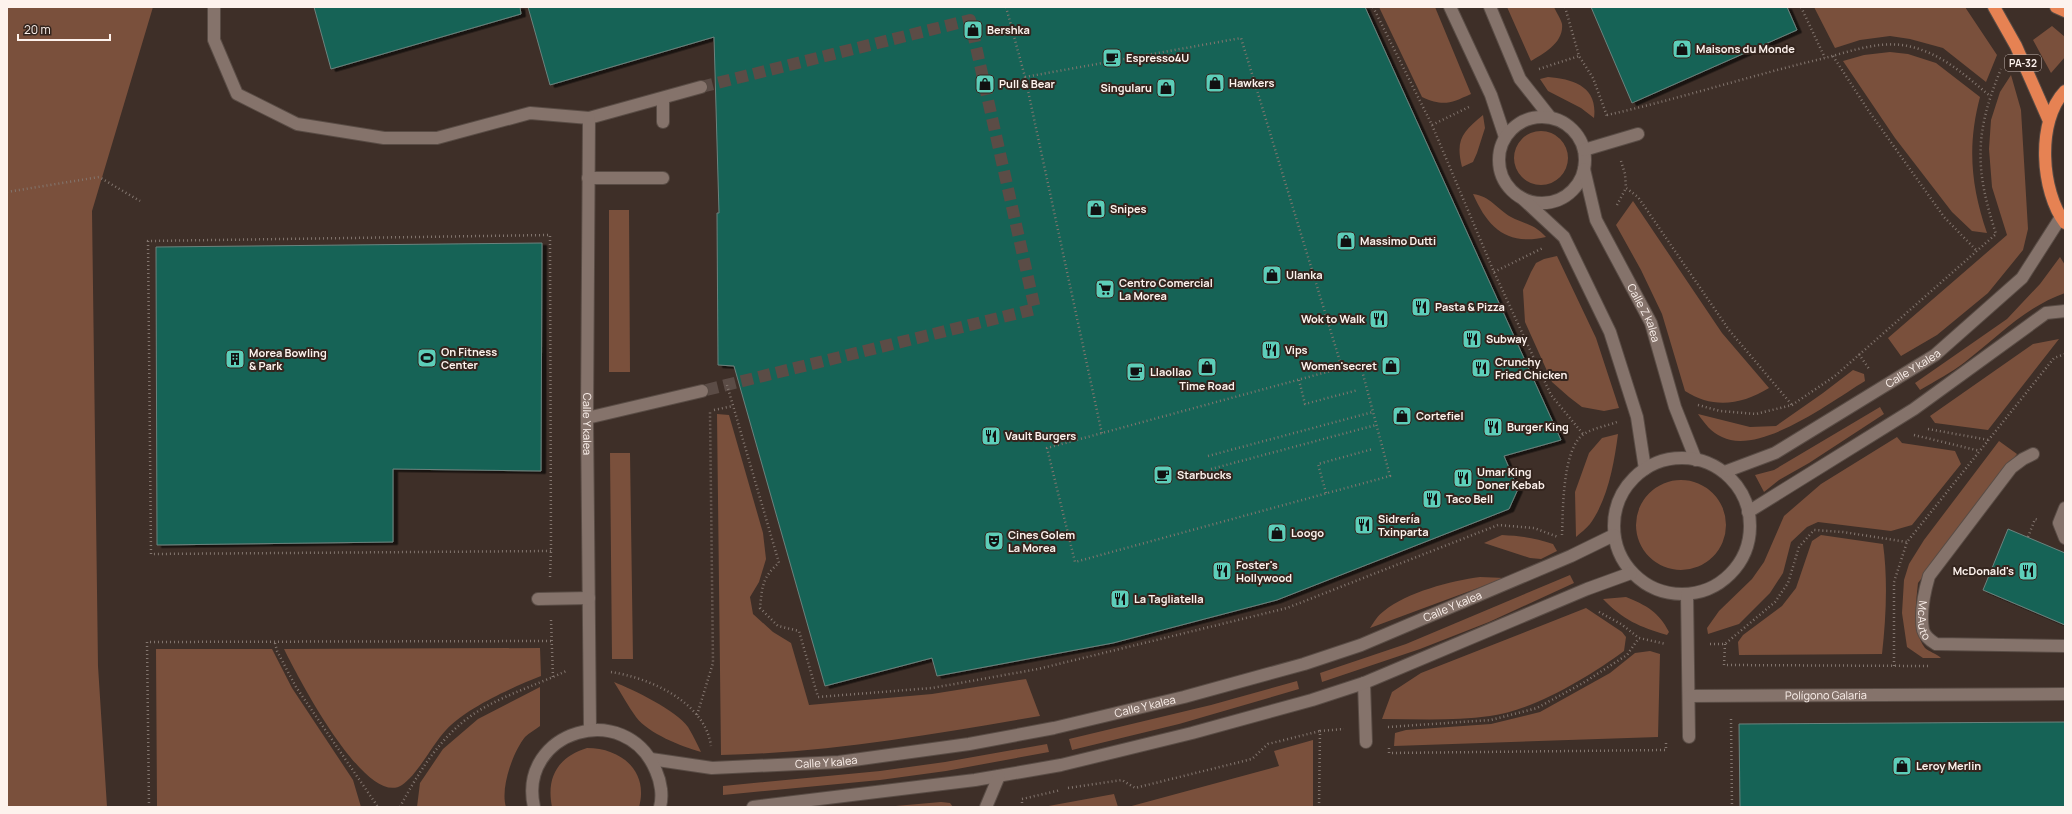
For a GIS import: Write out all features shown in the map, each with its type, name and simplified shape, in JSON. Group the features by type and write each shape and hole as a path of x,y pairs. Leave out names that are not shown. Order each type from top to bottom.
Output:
{"highway":[{"name":"PA-32","path":"1994,7 2016,46 2049,121"},
{"path":"2056,7 2065,11"},
{"path":"2063,220 2048,182 2045,152 2049,121 2060,96 2065,91"}],"street":[{"path":"214,7 214,40 237,94 297,124 384,138 437,138 530,113 589,118 701,87"},
{"path":"1450,7 1491,95 1505,137"},
{"path":"1490,7 1520,79 1550,117"},
{"path":"663,98 663,122"},
{"path":"1523,199 1548,203 1560,199 1571,192 1579,181 1584,169 1584,150 1580,138 1572,128 1562,121 1550,117 1534,117 1520,122 1505,137 1500,150 1498,165 1503,179 1511,191 1523,199 1564,237 1610,332 1637,417 1645,469"},
{"name":"Calle Y kalea","path":"589,118 587,418 590,729"},
{"path":"1584,150 1638,134"},
{"name":"Calle Z kalea","path":"1584,169 1596,220 1651,323 1675,406 1696,460"},
{"path":"588,178 663,178"},
{"name":"Calle Y kalea","path":"1727,471 1775,453 1935,355 2022,278 2063,220"},
{"path":"1748,512 1914,409 2046,313 2065,311"},
{"path":"587,418 702,391"},
{"name":"McAuto","path":"2033,454 2011,468 1929,576 1923,596 1924,631 1928,638 1936,644 2065,646"},
{"path":"1678,458 1696,460 1714,463 1727,471 1740,488 1748,512 1749,535 1742,557 1728,575 1709,588 1687,594 1667,593 1647,585 1631,572 1620,555 1614,535 1614,516 1620,498 1630,481 1645,469 1661,461 1678,458"},
{"path":"2065,508 2059,524 2065,538"},
{"name":"Calle Y kalea","path":"651,759 712,768 839,762 969,744 1054,728 1199,693 1304,664 1361,645 1571,556 1614,535"},
{"path":"753,807 999,776 1061,765 1192,733 1312,700 1364,683 1587,588 1631,572"},
{"path":"1687,594 1689,737"},
{"path":"538,599 589,598"},
{"path":"1364,683 1366,742"},
{"name":"Polígono Galaria","path":"1689,696 2065,694"},
{"path":"534,807 532,797 534,776 544,754 566,737 590,729 618,732 635,742 651,759 660,781 660,807"},
{"path":"986,807 999,776"}],"path":[{"path":"1006,7 1024,77 1102,434"},
{"path":"1373,7 1432,125 1494,272 1551,395 1583,434"},
{"path":"1564,7 1579,56 1593,78 1609,122"},
{"path":"1801,7 1825,58"},
{"path":"1024,77 1241,38 1342,368"},
{"path":"1607,116 1675,100 1862,48 1890,44 1908,46 1937,55 1990,96"},
{"path":"1537,70 1579,56"},
{"path":"1833,56 1868,110 1944,217 1976,250"},
{"path":"1692,403 1720,410 1756,414 1792,405 1835,376 1976,250 1996,234 1983,186 1979,148 1983,120 1990,96 2004,64"},
{"path":"1432,125 1476,104"},
{"path":"1614,211 1626,188 1625,174 1619,154"},
{"path":"7,192 98,177 140,201"},
{"path":"1626,188 1638,198 1730,330 1792,405"},
{"path":"550,578 551,551 550,235 148,241 151,554 551,551"},
{"path":"1494,272 1547,246"},
{"path":"1725,644 1724,665 1894,666 1894,582 1907,542 2054,358 2065,354"},
{"path":"1360,363 1390,476 1075,562 1047,448 1342,368 1360,363"},
{"path":"1299,380 1305,404 1358,390"},
{"path":"728,385 779,563 768,572 762,589 760,608 778,626 799,631 818,696 932,688 1038,669 1287,608 1498,526 1534,528 1562,538 1564,482 1572,451 1583,434 1621,421"},
{"path":"697,715 713,663 710,411 733,406"},
{"path":"1208,456 1373,412"},
{"path":"1211,469 1376,425"},
{"path":"1928,429 1989,440"},
{"path":"1326,493 1318,464 1373,449"},
{"path":"1705,644 1725,644 1775,602 1788,583 1799,547 1814,530 1843,532 1907,542"},
{"path":"1599,612 1639,638 1666,644 1666,651"},
{"path":"551,614 552,678"},
{"path":"1384,728 1491,720 1537,708 1584,683 1627,655 1639,638"},
{"path":"149,807 147,642 552,642"},
{"path":"275,643 296,687 378,807"},
{"path":"400,807 415,780 437,747 465,721 502,699 566,672"},
{"path":"610,672 630,675 657,684 678,698 697,715 710,738 711,752"},
{"path":"1731,718 1732,807"},
{"path":"1389,727 1389,734"},
{"path":"1022,807 1022,799 1067,788 1122,780 1135,788 1252,759 1268,744 1320,731 1347,729"},
{"path":"1319,807 1320,731"},
{"path":"1389,740 1389,753 1666,750 1666,735"}],"shaded area":[{"path":"7,7 153,7 92,211 98,666 107,807 7,807"},
{"path":"1379,7 1435,7 1471,94 1447,103 1436,102 1422,97"},
{"path":"1507,7 1554,7 1562,24 1560,37 1552,47 1531,61"},
{"path":"1814,7 1965,7 1997,55 1986,82 1943,48 1910,39 1890,36 1860,40 1835,48"},
{"path":"2052,26 2065,37 2065,57 2051,73 2033,40"},
{"path":"1890,52 1908,54 1936,63 1980,97 1973,132 1972,149 1974,182 1977,199 1987,233 1972,231 1952,212 1895,138 1843,61 1864,55"},
{"path":"2011,75 2021,110 2028,229 2023,250 1988,293 1937,335 1901,356 1888,338 2007,235 1992,187 1989,149 1991,120 2000,92"},
{"path":"1548,77 1575,83 1588,92 1594,107 1594,118 1581,108 1548,91 1540,79"},
{"path":"1483,115 1485,128 1477,153 1473,162 1462,167 1460,143 1462,137 1470,126"},
{"path":"1536,131 1546,131 1556,135 1564,143 1568,153 1568,163 1564,173 1556,181 1546,185 1536,185 1526,181 1518,173 1514,163 1514,153 1518,143 1526,135"},
{"path":"1473,194 1484,197 1511,217 1538,229 1546,237 1520,239 1500,232 1485,216"},
{"path":"1633,201 1722,333 1769,388 1748,398 1727,403 1706,401 1685,391 1662,314 1641,270 1616,225"},
{"path":"609,210 629,210 630,372 609,372"},
{"path":"1557,256 1596,338 1619,408 1604,411 1582,407 1552,382 1525,322 1523,290 1531,272 1536,263 1544,259"},
{"path":"2060,257 2065,265 2065,293 2024,314 1960,366 1920,390 1915,383 2007,319 2040,284"},
{"path":"2059,339 1988,430 1935,423 1930,416 2033,344"},
{"path":"1853,370 1864,374 1865,381 1795,424 1775,433 1756,439 1738,441 1722,437 1708,427 1698,414 1750,427 1776,426"},
{"path":"1880,407 1884,414 1809,463 1779,480 1764,492 1755,475 1774,470"},
{"path":"717,414 729,415 763,533 766,559 759,582 750,597 753,614 773,632 791,643 809,705 932,694 1026,679 1040,716 921,736 841,747 801,751 721,755"},
{"path":"1618,434 1612,469 1606,492 1590,524 1576,537 1575,492 1589,453 1602,438"},
{"path":"1897,437 1902,443 1955,451 1961,464 1912,525 1891,531 1818,522 1807,527 1791,542 1783,573 1770,593 1739,624 1708,634 1707,628 1719,611 1752,579 1764,562 1784,516 1821,484"},
{"path":"1999,441 2017,454 1918,583 1916,617 1918,633 1925,648 1941,658 1923,658 1907,647 1902,613 1904,580 1909,564 1924,540"},
{"path":"610,453 630,453 633,659 612,659"},
{"path":"1672,480 1690,480 1706,487 1719,500 1726,516 1726,534 1719,550 1706,563 1690,570 1672,570 1656,563 1643,550 1636,534 1636,516 1643,500 1656,487"},
{"path":"1502,535 1547,542 1553,544 1557,551 1541,559 1530,558 1484,543"},
{"path":"1821,535 1883,544 1886,571 1886,599 1882,654 1739,655 1738,642 1743,635 1782,606 1796,588 1812,541"},
{"path":"1570,575 1574,583 1489,622 1420,649 1322,682 1320,673 1406,644"},
{"path":"1480,577 1505,578 1370,628 1382,613 1405,598 1430,588 1456,581"},
{"path":"1626,597 1646,606 1656,614 1669,632 1667,635 1632,622 1625,618 1603,599"},
{"path":"1586,608 1622,632 1626,637 1624,651 1577,682 1542,700 1506,713 1476,718 1382,719 1392,692 1421,673"},
{"path":"540,648 541,676 490,699 465,714 446,730 408,780 402,785 387,787 370,778 352,759 334,736 303,685 284,649"},
{"path":"156,649 272,649 292,688 353,780 361,807 157,807"},
{"path":"1650,651 1660,654 1658,737 1394,746 1395,733 1406,730 1491,724 1540,712 1610,673 1635,653"},
{"path":"1297,681 1299,689 1179,724 1072,750 1069,739 1211,705"},
{"path":"614,682 643,695 665,707 674,714 688,727 701,752 666,739 649,729 633,713"},
{"path":"540,687 540,726 525,737 512,761 506,780 506,807 417,807 420,783 443,749 478,719"},
{"path":"1313,740 1313,807 1128,807 1279,766 1274,751"},
{"path":"1047,744 1049,752 946,771 880,780 723,795 723,786 880,771 945,762"},
{"path":"587,748 611,752 630,764 640,783 641,794 639,807 552,807 551,786 556,770 568,757"},
{"path":"1114,794 1118,807 1043,807"},
{"path":"941,802 950,803 953,807 884,807"}],"building":[{"path":"314,7 520,7 521,14 331,69"},
{"name":"Centro Comercial La Morea","path":"528,7 1365,7 1561,440 1504,456 1518,489 1509,509 1277,600 1113,643 937,676 932,658 825,686 734,366 718,365 717,213 719,213 714,37 550,85"},
{"name":"Maisons du Monde","path":"1591,7 1787,7 1797,30 1632,103"},
{"path":"542,243 541,471 393,469 393,542 157,545 156,247"},
{"name":"McDonald's","path":"2008,529 2065,553 2065,625 1983,590"},
{"name":"Leroy Merlin","path":"2065,722 2065,807 1740,807 1739,724"}],"tunnel":[{"path":"701,87 970,20 1035,309 702,391"}],"place":[{"name":"Bershka","path":"973,30"},
{"name":"Maisons du Monde","path":"1682,49"},
{"name":"Espresso4U","path":"1112,58"},
{"name":"Hawkers","path":"1215,83"},
{"name":"Pull & Bear","path":"985,84"},
{"name":"Singularu","path":"1166,88"},
{"name":"Snipes","path":"1096,209"},
{"name":"Massimo Dutti","path":"1346,241"},
{"name":"Ulanka","path":"1272,275"},
{"name":"Centro Comercial La Morea","path":"1105,289"},
{"name":"Pasta & Pizza","path":"1421,307"},
{"name":"Wok to Walk","path":"1379,319"},
{"name":"Subway","path":"1472,339"},
{"name":"Vips","path":"1271,350"},
{"name":"On Fitness Center","path":"427,358"},
{"name":"Morea Bowling & Park","path":"235,359"},
{"name":"Women'secret","path":"1391,366"},
{"name":"Time Road","path":"1207,367"},
{"name":"Crunchy Fried Chicken","path":"1481,368"},
{"name":"Llaollao","path":"1136,372"},
{"name":"Cortefiel","path":"1402,416"},
{"name":"Burger King","path":"1493,427"},
{"name":"Vault Burgers","path":"991,436"},
{"name":"Starbucks","path":"1163,475"},
{"name":"Umar King Doner Kebab","path":"1463,478"},
{"name":"Taco Bell","path":"1432,499"},
{"name":"Sidrería Txinparta","path":"1364,525"},
{"name":"Loogo","path":"1277,533"},
{"name":"Cines Golem La Morea","path":"994,541"},
{"name":"Foster's Hollywood","path":"1222,571"},
{"name":"McDonald's","path":"2028,571"},
{"name":"La Tagliatella","path":"1120,599"},
{"name":"Leroy Merlin","path":"1902,766"}]}
